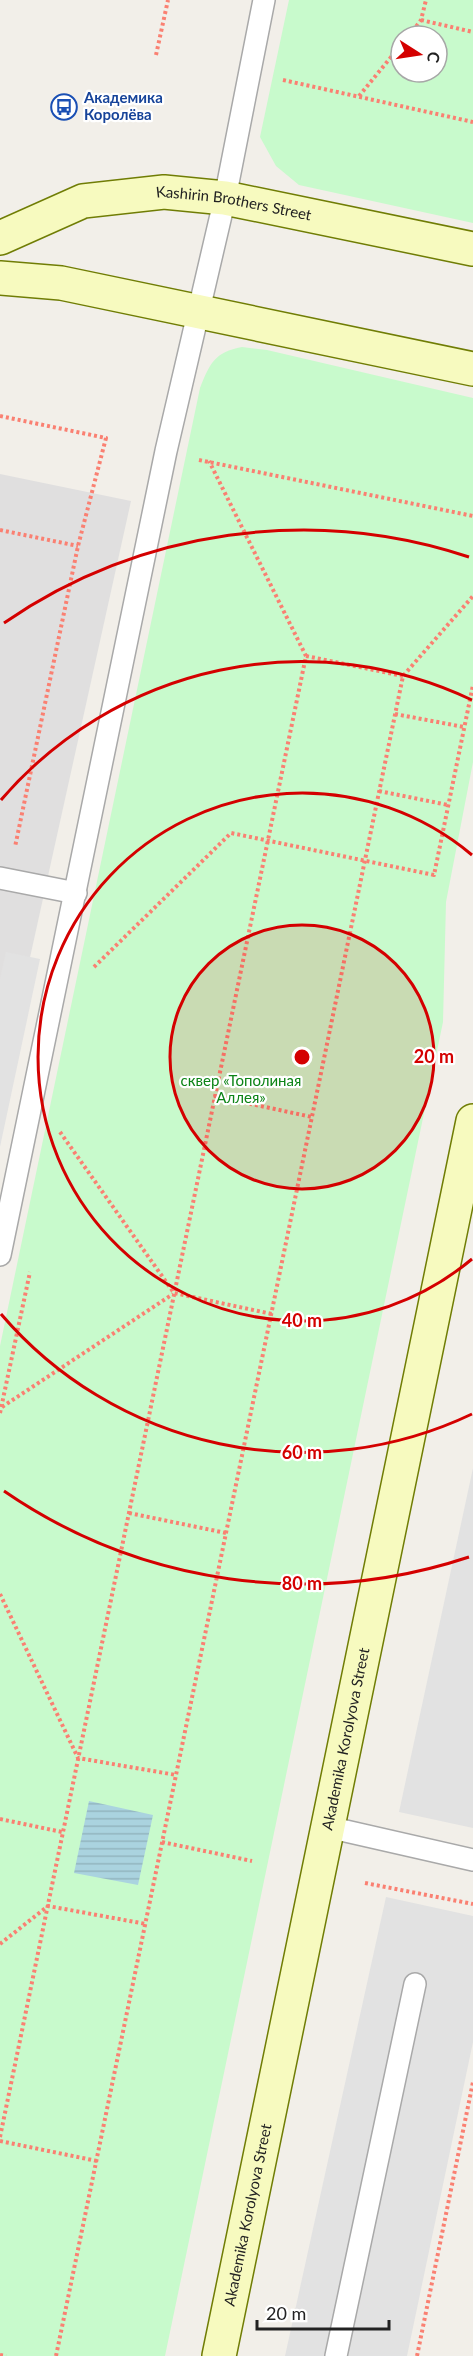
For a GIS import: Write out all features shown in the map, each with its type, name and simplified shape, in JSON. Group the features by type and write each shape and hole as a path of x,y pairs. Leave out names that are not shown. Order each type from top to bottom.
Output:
{"street":[{"name":"Kashirin Brothers Street","path":"0,238 83,201 164,192 225,198 473,249"},
{"path":"0,278 61,283 473,369"},
{"name":"Akademika Korolyova Street","path":"219,2356 473,1121"}],"lane":[{"path":"0,1255 166,451 225,198 264,0"},
{"path":"4,878 76,893"},
{"path":"328,1827 473,1860"},
{"path":"336,2356 415,1984"}],"path":[{"path":"156,55 168,0"},
{"path":"418,24 426,0"},
{"path":"421,20 473,32"},
{"path":"359,96 389,60"},
{"path":"281,80 473,122"},
{"path":"0,416 106,438 78,546 4,878"},
{"path":"199,459 473,516"},
{"path":"97,2161 0,2139 306,656 208,460"},
{"path":"0,530 78,546"},
{"path":"56,2356 404,676 473,596"},
{"path":"306,656 404,676"},
{"path":"93,969 231,833 434,875 473,685"},
{"path":"395,714 464,727"},
{"path":"379,791 448,805"},
{"path":"214,1096 312,1117"},
{"path":"59,1132 174,1293 272,1314"},
{"path":"1,1408 174,1293"},
{"path":"129,1513 226,1533"},
{"path":"0,1594 78,1758"},
{"path":"78,1758 176,1775"},
{"path":"0,1819 62,1832"},
{"path":"162,1842 252,1861"},
{"path":"365,1883 473,1904"},
{"path":"0,1944 48,1906 146,1924"},
{"path":"417,2356 473,2082"},
{"path":"0,2355 6,2356"}],"shaded area":[{"path":"0,474 131,501 0,1093"},
{"path":"6,952 40,959 0,1147 0,979"},
{"path":"473,1468 473,1828 399,1812"},
{"path":"386,1897 473,1916 473,2042 407,2356 285,2356"}],"green space":[{"path":"289,0 473,0 473,223 299,185 276,166 260,137"},
{"name":"сквер «Тополиная Аллея»","path":"242,347 267,350 473,398 473,762 446,902 443,1022 165,2356 0,2356 0,1346 200,388 211,365 219,356"}],"water":[{"path":"89,1801 153,1815 138,1885 74,1873"}],"place":[{"name":"Академика Королёва","path":"64,107"}]}
